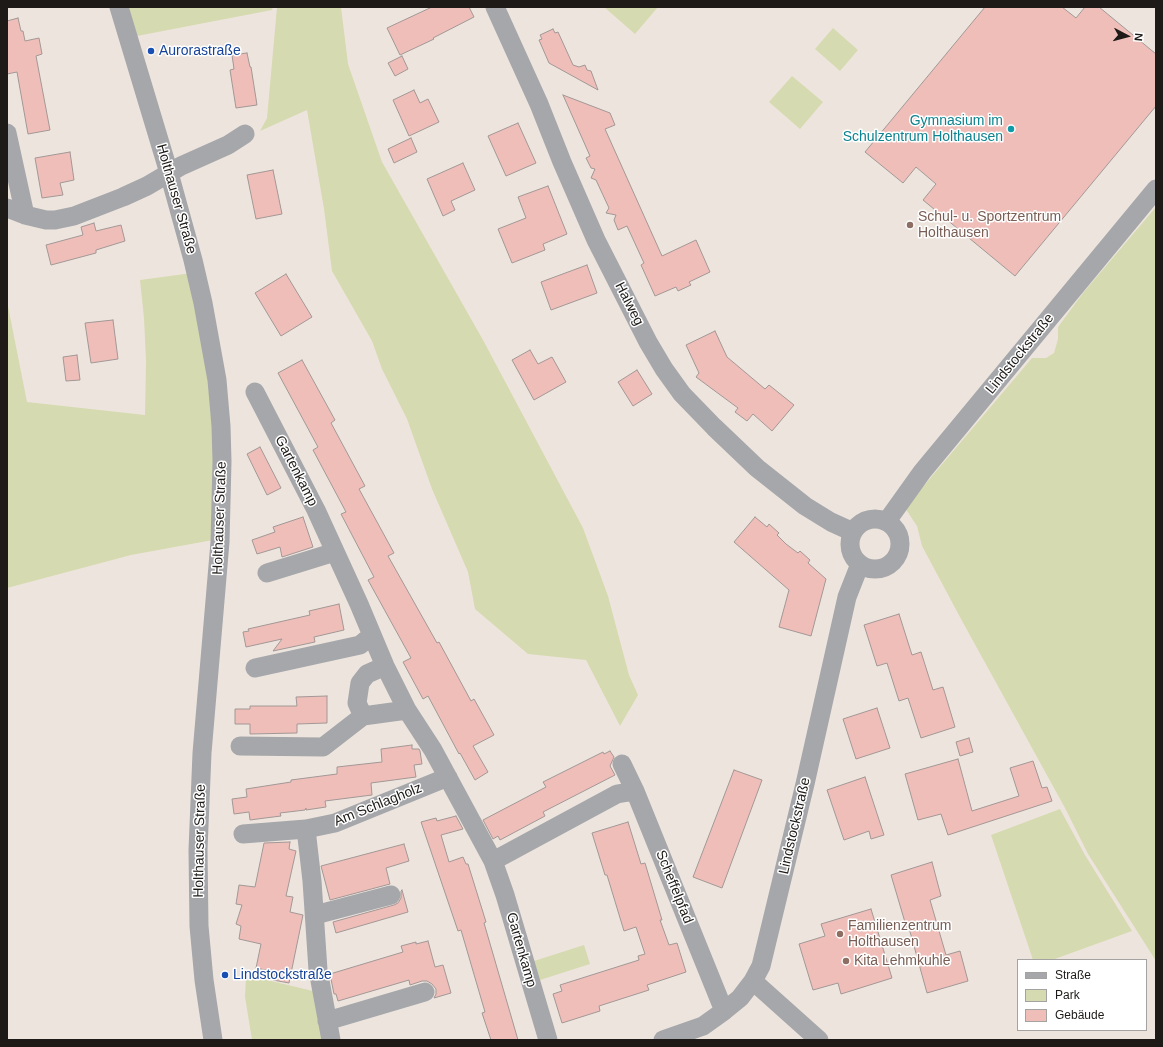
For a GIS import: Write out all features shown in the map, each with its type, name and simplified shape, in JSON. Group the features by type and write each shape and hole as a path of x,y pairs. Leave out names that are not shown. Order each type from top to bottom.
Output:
{"street":[{"name":"Holthauser Straße","path":"118,7 169,173 189,246 203,303 217,380 221,426 222,475 220,550 202,745 198,850 198,902 202,956 213,1040"},
{"name":"Halweg","path":"495,7 539,104 562,162 596,240 648,342 664,369 682,394 757,468 805,506 831,522 852,532"},
{"path":"7,133 25,215"},
{"path":"7,208 25,215 46,220 55,220 74,216 147,186 181,166 228,145 245,134"},
{"name":"Lindstockstraße","path":"887,521 922,472 1156,189"},
{"name":"Gartenkamp","path":"255,392 316,510 385,666 407,710 448,776 493,861 505,895 548,1040"},
{"path":"872,518 887,521 894,526 898,533 900,547 898,556 884,568 866,568 860,564 852,554 850,542 852,532 858,524 872,518"},
{"path":"267,573 335,552"},
{"name":"Lindstockstraße","path":"663,1040 703,1026 724,1011 740,998 753,981 761,966 805,784 847,597 860,564"},
{"path":"256,668 360,645 372,634"},
{"path":"363,716 357,703 360,683 367,674 385,666"},
{"path":"240,746 323,747 363,716 407,710"},
{"name":"Scheffelpfad","path":"622,764 635,791 724,1011"},
{"name":"Am Schlagholz","path":"243,834 306,829 335,823 448,776"},
{"path":"493,861 617,794 635,791"},
{"path":"306,829 315,915 318,970 331,1040"},
{"path":"315,915 391,895"},
{"path":"753,981 819,1040"},
{"path":"327,1021 425,992"}],"green space":[{"path":"128,7 273,7 272,10 137,36"},
{"path":"277,7 341,7 348,64 382,162 483,340 583,528 608,596 629,675 638,695 620,726 586,660 528,654 475,609 468,572 432,489 407,419 382,369 372,341 332,271 324,209 307,110 260,131 267,118"},
{"path":"604,7 658,7 635,34"},
{"path":"833,28 858,50 840,71 815,49"},
{"path":"792,76 823,102 800,129 769,102"},
{"path":"1156,207 1156,961 1088,854 1065,808 922,546 917,526 905,508 1032,358 1046,358 1054,353 1058,339 1058,327 1083,293"},
{"path":"192,273 213,381 213,540 131,555 7,588 7,301 27,402 145,415 146,361 140,280"},
{"path":"1060,809 1085,855 1132,931 1055,959 1033,959 991,835"},
{"path":"584,945 590,964 540,980 534,961"},
{"path":"246,975 313,991 322,1040 252,1040 245,997"}],"building":[{"path":"432,7 469,7 474,17 433,38 434,39 400,55 387,28"},
{"name":"Gymnasium im Schulzentrum Holthausen","path":"985,7 1062,7 1076,18 1085,7 1099,7 1156,54 1156,106 1015,276 923,200 936,184 916,167 903,183 865,152"},
{"path":"18,18 25,41 39,38 42,54 36,56 50,130 28,134 17,72 7,74 7,21"},
{"path":"553,29 555,33 558,32 573,65 579,67 585,65 587,70 591,71 598,90 549,63 539,40 542,39 540,35"},
{"path":"247,53 251,67 257,105 236,108 230,70 234,69 232,55"},
{"path":"402,56 408,69 395,76 388,63"},
{"path":"414,90 420,103 428,99 439,122 409,136 393,100"},
{"path":"563,95 610,113 615,125 605,129 662,256 696,240 710,272 689,282 691,285 678,291 676,287 655,296 641,265 644,263 627,226 618,230 614,220 616,215 606,213 609,208 596,180 591,178 595,169 591,168 586,158 590,156"},
{"path":"518,123 536,163 506,176 488,136"},
{"path":"411,138 417,152 394,163 388,149"},
{"path":"70,152 74,180 60,183 63,195 42,198 35,158"},
{"path":"463,163 475,190 451,201 455,210 443,216 427,179"},
{"path":"273,170 282,214 256,219 247,175"},
{"path":"548,186 567,234 543,244 545,250 512,263 498,229 526,218 518,197"},
{"path":"94,223 96,231 121,225 125,241 96,250 96,253 51,265 46,245 83,235 81,227"},
{"path":"587,265 597,293 551,310 541,282"},
{"path":"286,274 312,317 281,336 255,293"},
{"path":"113,320 118,359 91,363 85,323"},
{"path":"715,331 727,357 765,389 769,385 794,405 772,431 753,414 747,421 735,412 738,408 696,377 699,373 686,345"},
{"path":"530,350 538,364 552,357 566,382 534,400 512,360"},
{"path":"77,355 80,380 66,381 63,357"},
{"path":"302,360 335,420 331,423 365,486 359,489 394,553 388,556 437,643 439,642 471,701 474,699 494,735 473,746 488,772 475,780 460,753 459,754 428,696 423,699 403,662 411,658 368,580 374,577 341,514 346,512 313,450 318,447 278,373"},
{"path":"637,370 652,394 633,406 618,382"},
{"path":"260,447 281,488 267,495 247,454"},
{"path":"303,517 313,547 282,557 280,547 257,554 252,540 275,532 273,527"},
{"path":"755,517 767,527 769,524 779,533 777,535 786,544 798,553 800,551 810,560 808,563 826,579 811,636 779,627 789,590 734,542"},
{"path":"339,604 344,630 314,637 315,642 273,651 282,639 246,647 243,632 249,631 248,629 310,615 309,611"},
{"path":"899,614 912,655 921,652 933,690 943,687 955,727 921,738 908,698 899,701 887,663 877,666 864,625"},
{"path":"327,696 327,723 297,724 297,733 250,734 250,724 235,724 235,709 250,709 250,706 297,706 296,697"},
{"path":"877,708 890,748 856,759 843,719"},
{"path":"969,738 973,752 960,756 956,742"},
{"path":"412,745 412,749 419,749 422,764 414,765 416,777 371,783 372,795 325,801 326,807 306,810 306,808 305,810 280,813 281,816 250,820 249,812 234,814 232,799 247,797 246,789 291,782 291,780 337,774 337,767 382,762 381,749"},
{"path":"610,751 614,757 610,766 615,775 543,812 545,816 500,840 498,836 493,839 483,820 546,787 543,782 603,752 604,754"},
{"path":"958,759 972,811 1019,796 1010,768 1033,761 1042,788 1047,787 1052,801 948,835 941,814 918,820 905,774"},
{"path":"734,770 762,780 722,888 693,877"},
{"path":"865,777 884,835 871,839 869,831 844,840 827,790"},
{"path":"456,816 463,829 441,835 449,862 463,857 466,864 468,864 486,922 484,923 518,1040 491,1040 482,1013 485,1012 461,930 458,931 421,822 436,818 437,821"},
{"path":"628,822 641,864 645,863 662,920 660,920 669,945 677,943 686,972 647,985 649,990 599,1006 600,1011 562,1023 553,994 562,991 560,985 639,960 638,956 645,954 636,927 624,931 607,875 605,875 592,833"},
{"path":"290,842 289,849 296,851 286,896 293,897 290,912 303,915 289,983 273,980 275,972 256,968 261,944 239,939 241,926 236,924 242,905 236,904 239,885 255,887 264,843"},
{"path":"404,844 409,861 386,868 390,884 330,900 321,866"},
{"path":"932,862 941,896 930,900 946,955 960,951 968,981 927,993 909,928 907,929 891,875"},
{"path":"402,890 408,912 336,933 333,922 394,905 398,903 401,898"},
{"name":"Kita Lehmkuhle","path":"871,909 892,978 841,994 838,983 813,990 799,944 825,936 821,924"},
{"path":"428,941 435,967 443,965 451,993 434,998 436,989 432,984 427,981 422,981 410,985 409,980 338,1001 336,994 334,994 330,974 403,952 401,946 416,942 416,944"}],"place":[{"name":"Aurorastraße","path":"151,51"},
{"name":"Gymnasium im Schulzentrum Holthausen","path":"1011,129"},
{"name":"Schul- u. Sportzentrum Holthausen","path":"910,225"},
{"name":"Familienzentrum Holthausen","path":"840,934"},
{"name":"Kita Lehmkuhle","path":"846,961"},
{"name":"Lindstockstraße","path":"225,975"}]}
